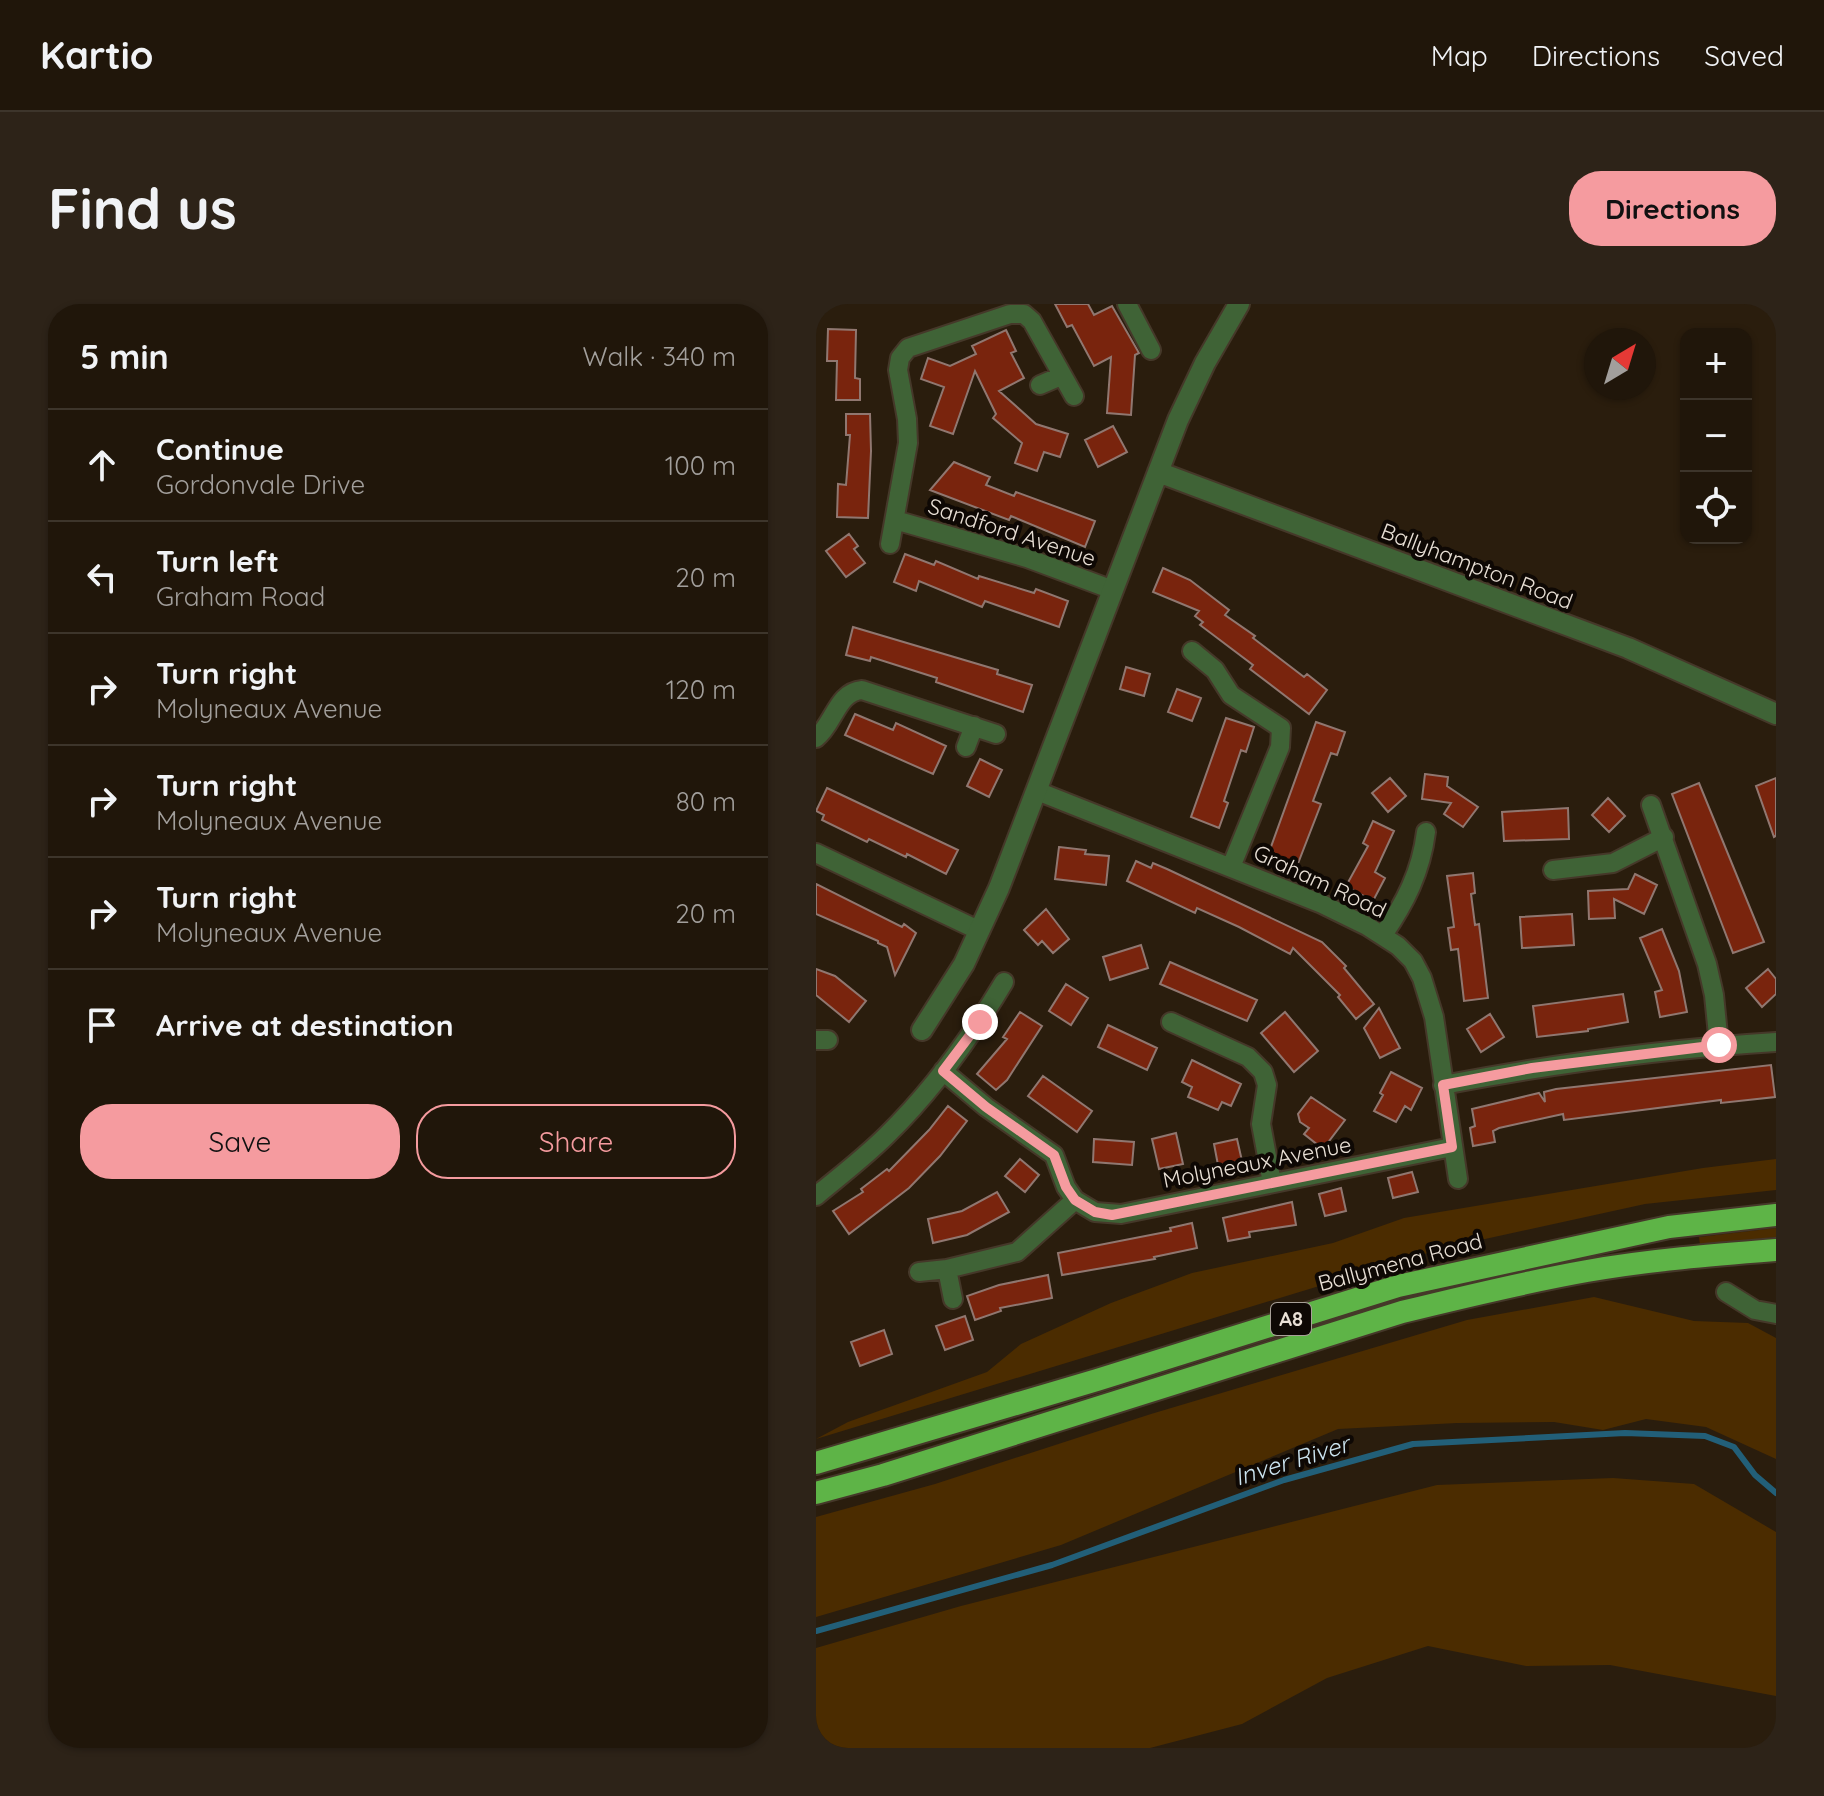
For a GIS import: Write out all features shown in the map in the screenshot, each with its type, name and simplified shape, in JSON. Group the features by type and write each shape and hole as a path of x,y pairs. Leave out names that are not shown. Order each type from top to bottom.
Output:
{"highway":[{"name":"Ballymena Road","path":"816,1463 1398,1286 1669,1227 1776,1215"},
{"name":"A8","path":"816,1493 1402,1312 1477,1293 1588,1271 1688,1257 1776,1250"}],"street":[{"path":"1127,304 1151,350"},
{"path":"922,1030 956,978 980,931 1037,791 1158,472 1205,363 1239,304"},
{"name":"Sandford Avenue","path":"890,544 908,436 898,367 900,358 908,348 1019,313 1031,320 1074,396"},
{"path":"1040,385 1061,376"},
{"name":"Ballyhampton Road","path":"1158,472 1628,648 1776,714"},
{"name":"Sandford Avenue","path":"895,520 1027,558 1113,590"},
{"path":"1192,651 1215,670 1231,695 1281,728 1280,747 1231,867"},
{"path":"816,738 829,725 845,696 862,690 996,734"},
{"path":"966,747 974,726"},
{"name":"Graham Road","path":"1037,791 1334,909 1383,935 1409,956 1427,989 1434,1017 1458,1179"},
{"path":"1651,805 1711,979 1719,1045"},
{"path":"1383,935 1405,902 1421,866 1426,832"},
{"path":"1553,870 1613,863 1664,837"},
{"path":"816,853 980,931"},
{"path":"816,1196 887,1136 976,1028 1004,982"},
{"path":"1171,1022 1248,1057 1263,1072 1267,1085 1261,1124 1272,1183"},
{"path":"1443,1085 1532,1068 1719,1045 1776,1042"},
{"path":"919,1272 947,1269 1021,1250 1075,1200 1066,1187 1054,1155 986,1107 943,1071"},
{"name":"Molyneaux Avenue","path":"1075,1200 1095,1212 1112,1215 1452,1147"},
{"path":"947,1269 953,1299"},
{"path":"1726,1292 1755,1310 1776,1314"}],"shaded area":[{"path":"1776,1159 1776,1190 1645,1204 1444,1248 816,1439 848,1422 987,1372 1021,1344 1111,1303 1192,1273 1333,1243 1404,1218 1703,1168"},
{"path":"1776,1228 1776,1237 1700,1245 1699,1237"},
{"path":"1594,1297 1694,1321 1748,1323 1776,1338 1776,1459 1706,1427 1646,1419 1603,1430 1554,1422 1338,1429 1061,1545 816,1617 816,1517 935,1484 1151,1414 1467,1320"},
{"path":"1613,1478 1694,1484 1776,1532 1776,1696 1610,1665 1526,1666 1428,1646 1327,1678 1242,1724 1150,1748 816,1748 816,1648 961,1606 1437,1485"}],"building":[{"path":"1055,304 1088,304 1094,315 1112,306 1139,353 1135,355 1131,415 1107,413 1111,357 1094,366 1072,325 1067,327"},
{"path":"828,329 856,330 855,378 860,379 860,400 836,400 837,361 827,361"},
{"path":"1006,330 1016,351 1011,353 1024,378 999,391 1036,424 1068,434 1060,457 1044,452 1037,471 1015,463 1022,443 993,418 996,414 975,371 953,434 930,426 944,387 921,379 928,358 950,366 976,354 972,346"},
{"path":"846,414 870,414 868,518 837,517 838,484 846,485 850,435 846,435"},
{"path":"1113,426 1127,452 1098,467 1085,440"},
{"path":"954,462 990,477 986,485 1014,496 1016,492 1095,521 1085,547 1011,516 1009,520 930,490"},
{"path":"849,534 858,546 854,549 865,563 846,577 826,551"},
{"path":"905,554 934,565 936,561 978,579 979,576 1034,593 1036,589 1068,601 1059,627 985,601 982,607 919,581 916,591 894,582"},
{"path":"1163,568 1190,580 1229,610 1225,615 1255,636 1253,638 1304,677 1307,674 1327,690 1309,714 1250,669 1253,665 1200,625 1203,622 1195,616 1199,611 1153,592"},
{"path":"853,627 998,670 997,674 1032,685 1023,712 936,682 937,678 871,657 870,661 846,655"},
{"path":"1126,667 1150,674 1144,696 1120,689"},
{"path":"1177,689 1201,698 1192,721 1168,712"},
{"path":"855,714 893,730 896,723 946,746 933,774 845,735"},
{"path":"1226,718 1254,727 1246,752 1241,750 1224,801 1228,803 1219,828 1191,817"},
{"path":"1316,722 1345,732 1337,755 1331,753 1313,801 1321,804 1297,866 1268,855"},
{"path":"980,759 1002,770 989,797 967,786"},
{"path":"1425,774 1448,777 1447,786 1478,807 1463,827 1444,814 1451,803 1422,799"},
{"path":"1390,778 1406,796 1388,812 1372,793"},
{"path":"1776,778 1776,836 1774,837 1756,786"},
{"path":"1699,783 1764,942 1733,953 1672,794"},
{"path":"827,788 958,850 946,874 907,854 906,857 869,839 867,842 822,820 824,815 816,811"},
{"path":"1608,798 1625,816 1609,832 1592,815"},
{"path":"1568,808 1569,839 1504,841 1502,812"},
{"path":"1373,821 1394,831 1375,872 1385,878 1373,901 1346,886 1368,846 1363,843"},
{"path":"1059,847 1109,856 1106,885 1055,879"},
{"path":"1136,861 1151,868 1153,863 1167,869 1322,942 1346,966 1344,968 1374,1004 1356,1019 1338,997 1340,995 1293,948 1290,954 1197,908 1195,913 1127,881"},
{"path":"1473,873 1475,893 1471,894 1475,925 1479,924 1488,998 1464,1001 1458,949 1451,950 1448,928 1454,927 1447,876"},
{"path":"1635,874 1657,885 1644,914 1614,899 1615,918 1589,919 1588,891 1628,889"},
{"path":"816,884 902,927 904,924 916,933 895,975 887,947 816,914"},
{"path":"1046,909 1069,939 1053,953 1042,941 1038,945 1024,930"},
{"path":"1572,914 1574,945 1522,948 1520,917"},
{"path":"1662,929 1679,971 1687,1012 1660,1017 1655,992 1662,990 1640,938"},
{"path":"1141,945 1148,968 1110,980 1103,957"},
{"path":"1170,962 1257,1000 1247,1021 1160,984"},
{"path":"816,969 835,976 866,1001 849,1022 816,995"},
{"path":"1768,969 1776,979 1776,994 1762,1007 1746,988"},
{"path":"1066,984 1088,998 1071,1025 1049,1011"},
{"path":"1623,994 1628,1022 1537,1037 1533,1006"},
{"path":"1379,1008 1400,1048 1380,1058 1364,1028"},
{"path":"1020,1012 1042,1026 1007,1080 996,1090 977,1074 1007,1039 1003,1037"},
{"path":"1285,1012 1318,1051 1294,1072 1261,1033"},
{"path":"1490,1014 1504,1037 1481,1052 1467,1029"},
{"path":"1108,1025 1157,1048 1147,1070 1098,1047"},
{"path":"1192,1060 1241,1084 1231,1106 1222,1102 1218,1110 1188,1097 1192,1087 1182,1082"},
{"path":"1771,1065 1775,1097 1721,1103 1721,1100 1564,1120 1563,1114 1499,1128 1493,1131 1495,1142 1473,1146 1470,1128 1475,1126 1472,1109 1539,1093 1545,1102 1544,1092 1556,1089"},
{"path":"1391,1072 1422,1088 1411,1110 1405,1106 1396,1122 1374,1111"},
{"path":"1043,1076 1092,1111 1077,1132 1028,1096"},
{"path":"1311,1097 1345,1120 1323,1149 1304,1134 1309,1128 1300,1122 1298,1114"},
{"path":"948,1106 967,1121 940,1156 909,1188 849,1234 833,1211 863,1192 861,1189 887,1169 889,1171"},
{"path":"1176,1133 1183,1164 1159,1169 1152,1139"},
{"path":"1094,1139 1134,1142 1132,1165 1093,1162"},
{"path":"1237,1139 1242,1161 1218,1165 1214,1144"},
{"path":"1020,1159 1039,1175 1025,1192 1005,1176"},
{"path":"1412,1172 1418,1192 1393,1198 1388,1178"},
{"path":"1341,1188 1346,1211 1325,1216 1319,1194"},
{"path":"997,1192 1009,1212 967,1235 933,1243 928,1219 962,1211"},
{"path":"1292,1202 1296,1225 1249,1232 1250,1237 1228,1241 1223,1218"},
{"path":"1192,1223 1197,1248 1155,1259 1062,1275 1058,1253 1171,1231 1170,1228"},
{"path":"1048,1275 1052,1298 1000,1308 1001,1311 975,1320 967,1296 999,1285"},
{"path":"965,1316 973,1340 945,1350 936,1326"},
{"path":"884,1330 892,1354 860,1366 851,1342"}],"waterway":[{"name":"Inver River","path":"816,1631 1052,1565 1284,1480 1413,1444 1625,1433 1705,1436 1734,1447 1755,1475 1776,1493"}],"route":[{"path":"980,1022 943,1071 986,1107 1054,1155 1066,1187 1075,1200 1095,1212 1112,1215 1452,1147 1443,1085 1532,1068 1719,1045"}]}
